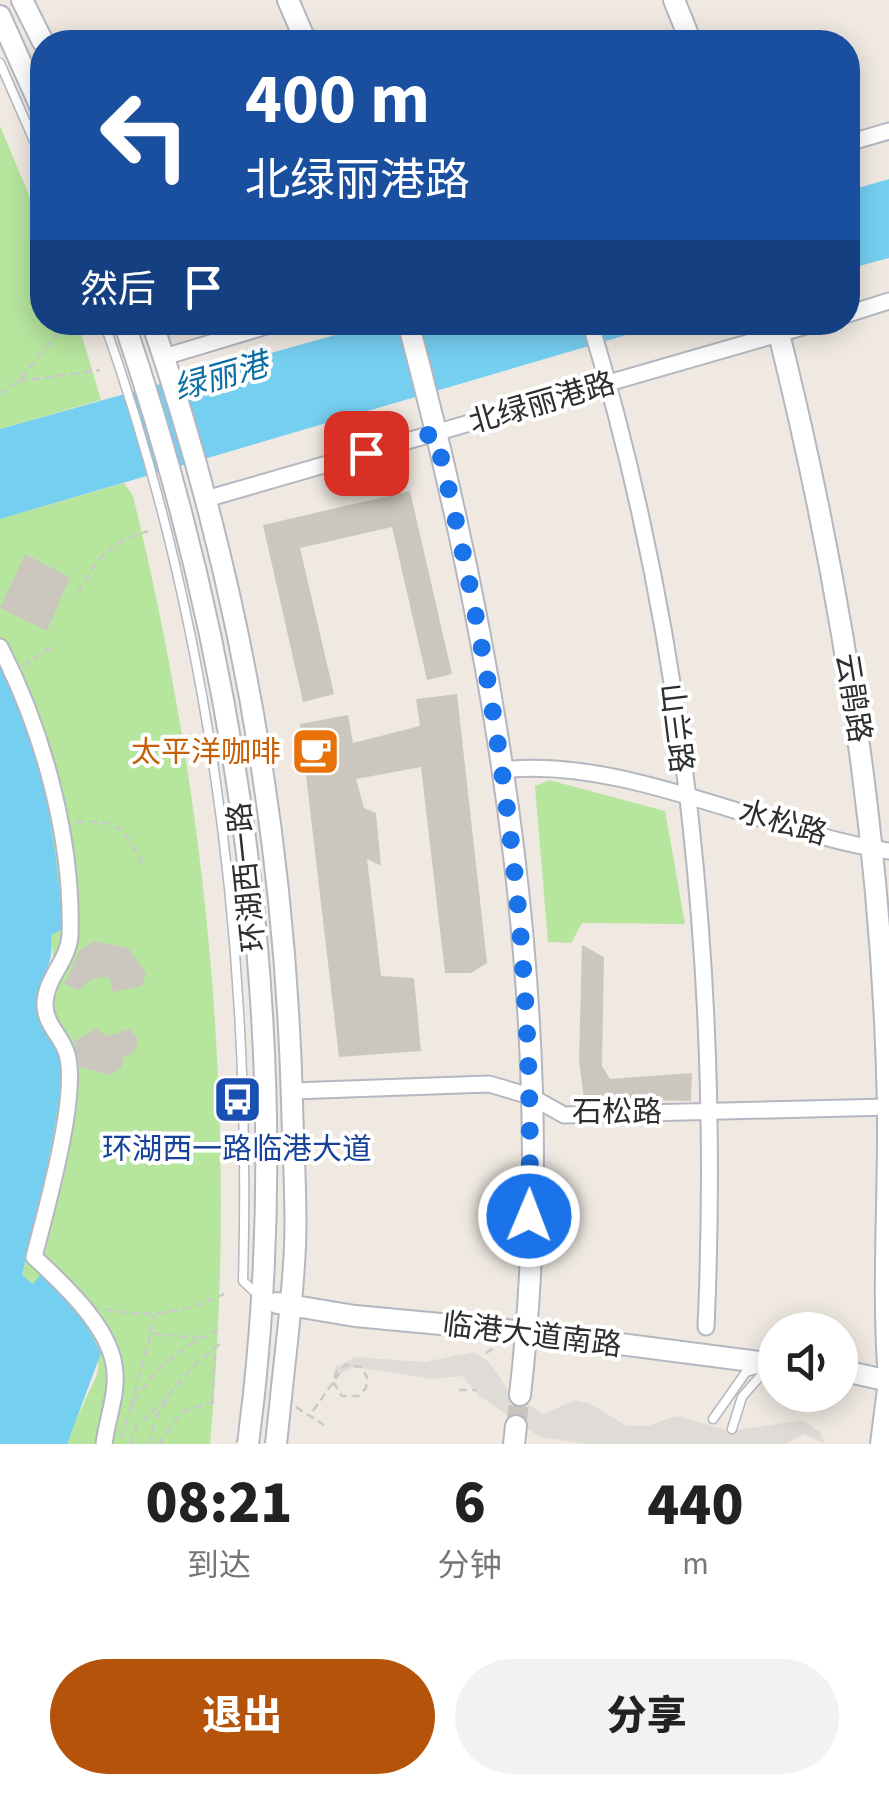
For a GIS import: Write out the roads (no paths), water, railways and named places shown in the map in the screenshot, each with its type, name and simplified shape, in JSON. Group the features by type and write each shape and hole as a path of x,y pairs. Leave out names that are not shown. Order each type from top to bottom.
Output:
{"street":[{"path":"22,0 37,30"},
{"path":"288,0 301,30"},
{"path":"674,0 685,30"},
{"path":"0,16 30,83"},
{"path":"860,139 889,131"},
{"path":"860,310 889,301"},
{"name":"环湖西一路","path":"126,335 136,386 226,708 245,838 264,1099 265,1302 248,1444"},
{"name":"环湖西一路","path":"156,335 198,466 236,620 272,832 288,974 295,1243 289,1402 276,1444"},
{"path":"167,367 247,335"},
{"path":"412,335 471,586 501,770 518,923 530,1096 526,1332 520,1396"},
{"name":"山兰路","path":"594,335 657,599 685,795 702,962 709,1112 706,1328"},
{"name":"北绿丽港路","path":"206,499 608,384 759,335"},
{"name":"云鹃路","path":"778,335 833,572 881,850 889,1107 885,1334 889,1381 881,1444"},
{"path":"0,647 41,754 58,823 69,894 70,937 44,1002 47,1018 68,1055 67,1082 54,1174 34,1257 71,1295 114,1364 112,1410 104,1444"},
{"name":"水松路","path":"501,770 541,765 685,795 881,850"},
{"name":"石松路","path":"292,1091 489,1084 530,1096 564,1116 889,1107"},
{"name":"临港大道南路","path":"265,1302 354,1316 526,1332 758,1362"},
{"path":"858,1374 889,1381"}],"lane":[{"path":"0,62 30,131"},
{"path":"110,335 136,386"},
{"path":"713,1419 746,1372 758,1368"},
{"path":"732,1429 742,1397 758,1380"}],"water":[{"path":"889,179 889,258 860,266 860,187"},
{"name":"绿丽港","path":"335,335 626,335 0,519 0,429"},
{"path":"0,662 27,726 45,792 63,929 51,935 50,958 38,997 39,1022 59,1055 61,1070 48,1162 22,1275 33,1284 42,1273 85,1323 101,1353 67,1444 0,1444"}],"tunnel":[{"path":"516,1426 520,1395"}],"place":[{"name":"太平洋咖啡","path":"316,752"},
{"name":"环湖西一路临港大道","path":"237,1100"}]}
